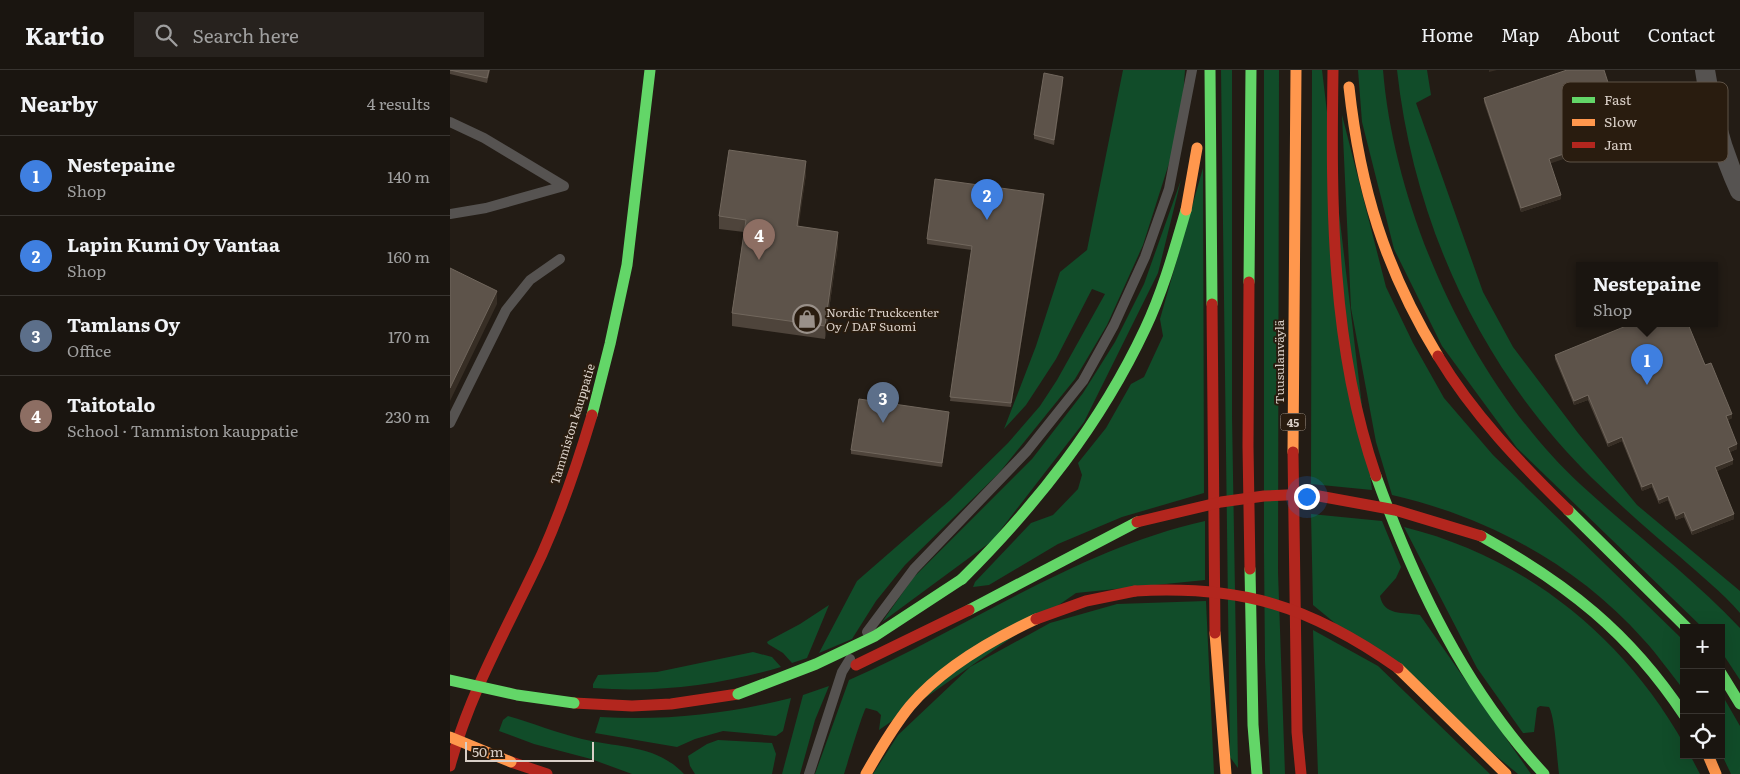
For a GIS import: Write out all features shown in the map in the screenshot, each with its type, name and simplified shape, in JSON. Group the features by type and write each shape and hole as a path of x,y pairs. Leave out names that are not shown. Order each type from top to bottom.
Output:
{"main road":[{"name":"Tammiston kauppatie","path":"450,766 468,711 489,661 542,554 573,474 592,411 627,265 637,196 650,70"},
{"path":"738,694 800,671 863,643 917,612 962,579 994,549 1068,463 1104,408 1135,350 1161,293 1193,183 1208,70"},
{"path":"1208,70 1215,644 1226,774"},
{"path":"1251,70 1248,446 1256,774"},
{"name":"Tuusulanväylä","path":"1296,70 1293,442 1297,732 1300,774"},
{"path":"1333,70 1334,229 1339,302 1354,393 1384,498 1425,599 1456,655 1509,735 1544,774"},
{"path":"1348,78 1351,121 1364,184 1382,244 1401,291 1439,361 1472,408 1509,450 1569,511 1654,591 1683,624"},
{"path":"830,674 856,665 969,610 1053,564 1137,522 1193,506 1253,497 1310,494 1362,502 1418,514 1480,536 1562,584 1622,635 1670,691 1683,714"},
{"path":"866,774 905,712 936,681 981,648 1049,611 1104,596 1135,591 1189,589 1232,593 1272,602 1311,616 1373,648 1398,668 1506,774"},
{"path":"450,680 517,695 574,703 632,706 671,704 795,685"},
{"path":"1725,680 1740,704"},
{"path":"450,737 511,762 547,774"},
{"path":"1710,759 1716,774"}],"street":[{"path":"1728,161 1740,191"}],"lane":[{"path":"809,774 842,672 877,615 914,569 1027,451 1083,381 1110,333 1145,257 1169,189 1192,70"},
{"path":"450,122 484,138 564,186 486,208 450,214"},
{"path":"450,422 506,310 530,280 560,259"}],"green space":[{"path":"1123,70 1185,70 1183,97 1171,157 1143,245 1107,325 1075,379 999,473 905,565 876,601 852,639 819,653 857,581 950,500 1008,443 1040,406 1057,380 1105,294 1092,289 1056,359 1026,405 1004,429 1036,346 1060,272 1087,250"},
{"path":"1221,70 1232,70 1232,416 1238,768 1230,757"},
{"path":"1264,70 1279,70 1278,572 1285,774 1270,774 1265,661"},
{"path":"1312,70 1322,70 1372,490 1311,484"},
{"path":"1358,70 1383,70 1391,125 1404,182 1422,239 1446,294 1474,348 1506,398 1541,444 1580,484 1702,590 1740,628 1740,680 1725,657 1725,624 1699,624 1517,448 1442,346 1394,249 1362,122"},
{"path":"1397,70 1427,70 1431,95 1416,103 1483,292 1513,347 1578,433 1637,505 1740,591 1740,613 1718,590 1592,478 1552,435 1517,390 1486,342 1459,291 1437,238 1419,183 1406,127"},
{"path":"1342,115 1386,287 1413,343 1444,398 1493,455 1680,637 1680,685 1648,645 1617,612 1560,567 1529,548 1462,516 1428,504 1392,495 1376,442 1351,308"},
{"path":"1203,168 1204,493 1122,517 1058,544 989,585 973,587 975,582 1031,523 1053,515 1078,489 1082,475 1078,463 1106,428 1131,384 1144,377 1163,336 1160,319"},
{"path":"1181,180 1158,273 1084,422 992,541 882,622 913,578 1032,459 1083,393 1115,342 1144,284"},
{"path":"1311,514 1382,521 1401,567 1396,578 1380,596 1382,602 1386,607 1395,612 1420,615 1531,774 1518,774 1313,605"},
{"path":"1205,521 1205,580 1076,593 879,730 881,715 877,711 866,708 844,774 815,774 849,680 1067,570 1158,534"},
{"path":"1404,527 1448,541 1490,558 1530,580 1566,606 1601,636 1632,669 1659,705 1680,738 1680,759 1692,759 1700,774 1559,774 1554,729 1549,707 1540,706 1537,708 1534,732 1523,733 1477,668"},
{"path":"1206,601 1214,774 873,774 898,735 970,667 1050,623 1117,604"},
{"path":"829,605 807,658 792,663 783,653 768,644 767,642 770,640 800,624"},
{"path":"1313,630 1378,666 1490,774 1318,774"},
{"path":"753,652 772,657 781,667 735,679 688,686 641,689 593,688 598,675 657,672"},
{"path":"829,686 815,720 800,774 782,774 803,695"},
{"path":"791,698 783,731 776,736 723,731 695,739 677,747 595,733 600,717 648,718 696,715 767,704"},
{"path":"1725,700 1740,726 1740,774 1731,774 1724,759"},
{"path":"508,716 582,739 649,752 673,764 684,774 632,774 591,759 534,744 499,731 503,720"},
{"path":"718,740 772,743 776,754 772,774 695,774 690,766 688,756 707,744"}],"building":[{"path":"450,70 489,70 487,78"},
{"path":"1567,70 1604,70 1608,82 1562,82 1562,155 1549,159 1561,195 1521,208 1484,98"},
{"path":"1044,73 1063,77 1054,140 1034,135"},
{"path":"729,150 806,161 797,226 838,232 825,326 732,313 746,220 719,216"},
{"path":"935,179 1044,194 1011,403 950,397 972,246 927,239"},
{"path":"450,268 497,291 450,388"},
{"path":"1624,327 1689,327 1705,365 1711,363 1732,414 1726,416 1737,444 1728,448 1733,460 1715,467 1734,514 1692,531 1684,512 1676,516 1668,496 1659,500 1652,483 1642,487 1622,437 1608,443 1588,395 1574,401 1555,355"},
{"path":"859,399 949,412 942,463 851,450"}],"traffic: fast":[{"path":"592,415 627,265 650,70"},
{"path":"1210,70 1212,304"},
{"path":"1249,282 1251,70"},
{"path":"962,579 1041,493 1087,431 1108,398 1151,315 1168,271 1186,210"},
{"path":"1376,476 1425,595 1445,634 1466,671 1490,707 1544,774"},
{"path":"1568,510 1683,624"},
{"path":"969,610 1137,522"},
{"path":"1481,536 1541,573 1594,612 1641,659 1663,685 1683,714"},
{"path":"1250,569 1253,725 1257,774"},
{"path":"738,694 816,664 875,636 962,579"},
{"path":"450,680 517,695 574,703"},
{"path":"1725,680 1740,704"}],"traffic: slow":[{"path":"1293,452 1296,70"},
{"path":"1349,87 1360,159 1378,227 1403,291 1419,324 1438,356"},
{"path":"1186,210 1197,148"},
{"path":"866,774 886,739 904,714 937,679 968,656 1036,619"},
{"path":"1215,633 1226,774"},
{"path":"1398,668 1506,774"},
{"path":"450,737 511,762"},
{"path":"1710,759 1716,774"}],"traffic: jam":[{"path":"1333,70 1334,224 1342,326 1350,377 1361,427 1376,476"},
{"path":"1249,282 1248,446 1250,569"},
{"path":"1212,304 1215,633"},
{"path":"1438,356 1466,398 1498,437 1568,510"},
{"path":"450,766 458,738 479,685 542,554 556,520 592,415"},
{"path":"1293,452 1297,732 1301,774"},
{"path":"1137,522 1221,502 1264,496 1308,494 1395,510 1481,536"},
{"path":"1135,591 1173,590 1209,592 1242,596 1274,604 1335,629 1398,668"},
{"path":"1036,619 1086,601 1135,591"},
{"path":"856,665 969,610"},
{"path":"574,703 632,706 671,704 738,694"},
{"path":"511,762 547,774"}],"place":[{"name":"Lapin Kumi Oy Vantaa","path":"987,220"},
{"name":"Taitotalo","path":"759,260"},
{"name":"Nordic Truckcenter Oy / DAF Suomi","path":"807,319"},
{"name":"Nestepaine","path":"1647,385"},
{"name":"Tamlans Oy","path":"883,423"}]}
